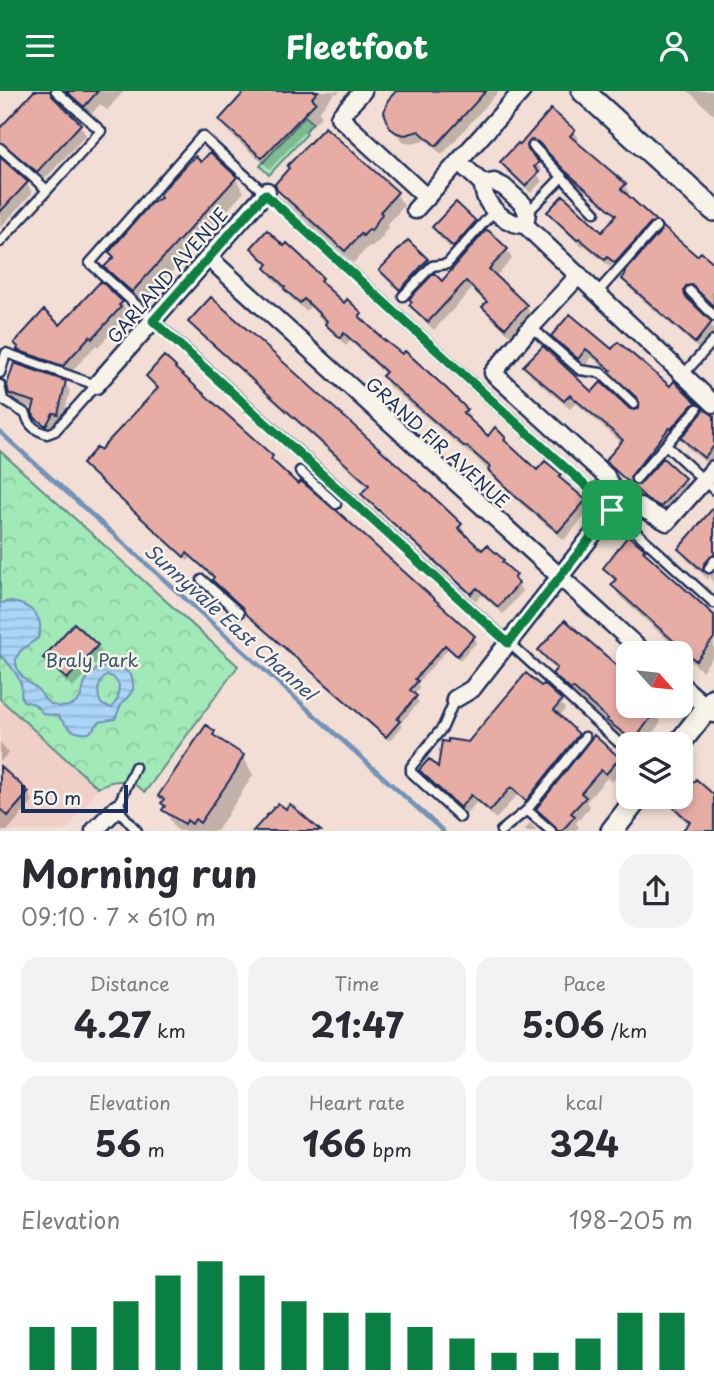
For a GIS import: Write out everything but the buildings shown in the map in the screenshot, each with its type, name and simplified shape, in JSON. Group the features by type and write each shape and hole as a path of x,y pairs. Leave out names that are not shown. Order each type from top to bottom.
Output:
{"main road":[{"path":"583,91 714,210"},
{"path":"690,732 712,707"},
{"path":"612,831 629,809"}],"street":[{"path":"363,91 340,117 427,198"},
{"path":"415,211 522,91"},
{"path":"459,162 483,184 483,195 509,222 526,219"},
{"path":"483,184 495,182 523,204 526,219 579,275 714,404"},
{"name":"GARLAND AVENUE","path":"96,385 266,192"},
{"name":"GRAND FIR AVENUE","path":"209,258 630,641"},
{"path":"579,275 493,373 606,477 615,506"},
{"path":"455,699 472,689 615,506 632,503 667,522 711,480"},
{"path":"693,694 712,707"},
{"path":"94,831 117,808"}],"lane":[{"path":"0,242 101,131 56,91"},
{"path":"616,740 90,263 202,136 615,506 714,603"},
{"path":"533,146 595,212"},
{"path":"0,148 47,190"},
{"path":"526,219 562,177"},
{"path":"404,296 432,266 447,264 495,210"},
{"path":"597,293 656,227"},
{"path":"690,291 714,316"},
{"path":"531,327 580,370 601,373 634,404"},
{"path":"683,375 714,340"},
{"path":"0,373 6,353 96,385 55,431 47,434 36,430 28,423 26,414 3,400 0,386"},
{"path":"636,479 697,409"},
{"path":"666,445 711,480"},
{"path":"300,471 336,504"},
{"path":"202,580 239,613"},
{"path":"455,699 443,727 411,767 411,772 460,817"},
{"path":"501,831 527,810 585,737"},
{"path":"135,767 117,808 137,831"},
{"path":"527,810 551,831"}],"shaded area":[{"path":"0,699 98,788 66,831 0,831"}],"green space":[{"path":"305,116 313,123 305,132 307,134 269,175 260,166"},
{"name":"Braly Park","path":"0,451 238,666 145,792 134,784 122,781 110,782 98,788 0,699"}],"water":[{"path":"0,603 17,603 30,609 38,618 38,638 20,651 16,664 22,676 48,703 63,707 75,703 80,698 89,676 100,668 113,666 131,675 133,690 115,719 100,722 89,733 79,733 68,727 58,716 44,714 34,704 23,701 19,680 0,655","holes":["107,675 113,677 119,685 118,698 112,708 102,705 98,693 104,678"]}],"waterway":[{"name":"Sunnyvale East Channel","path":"0,432 443,831"}],"route":[{"path":"265,194 612,510 508,643 153,321 265,194"}]}
